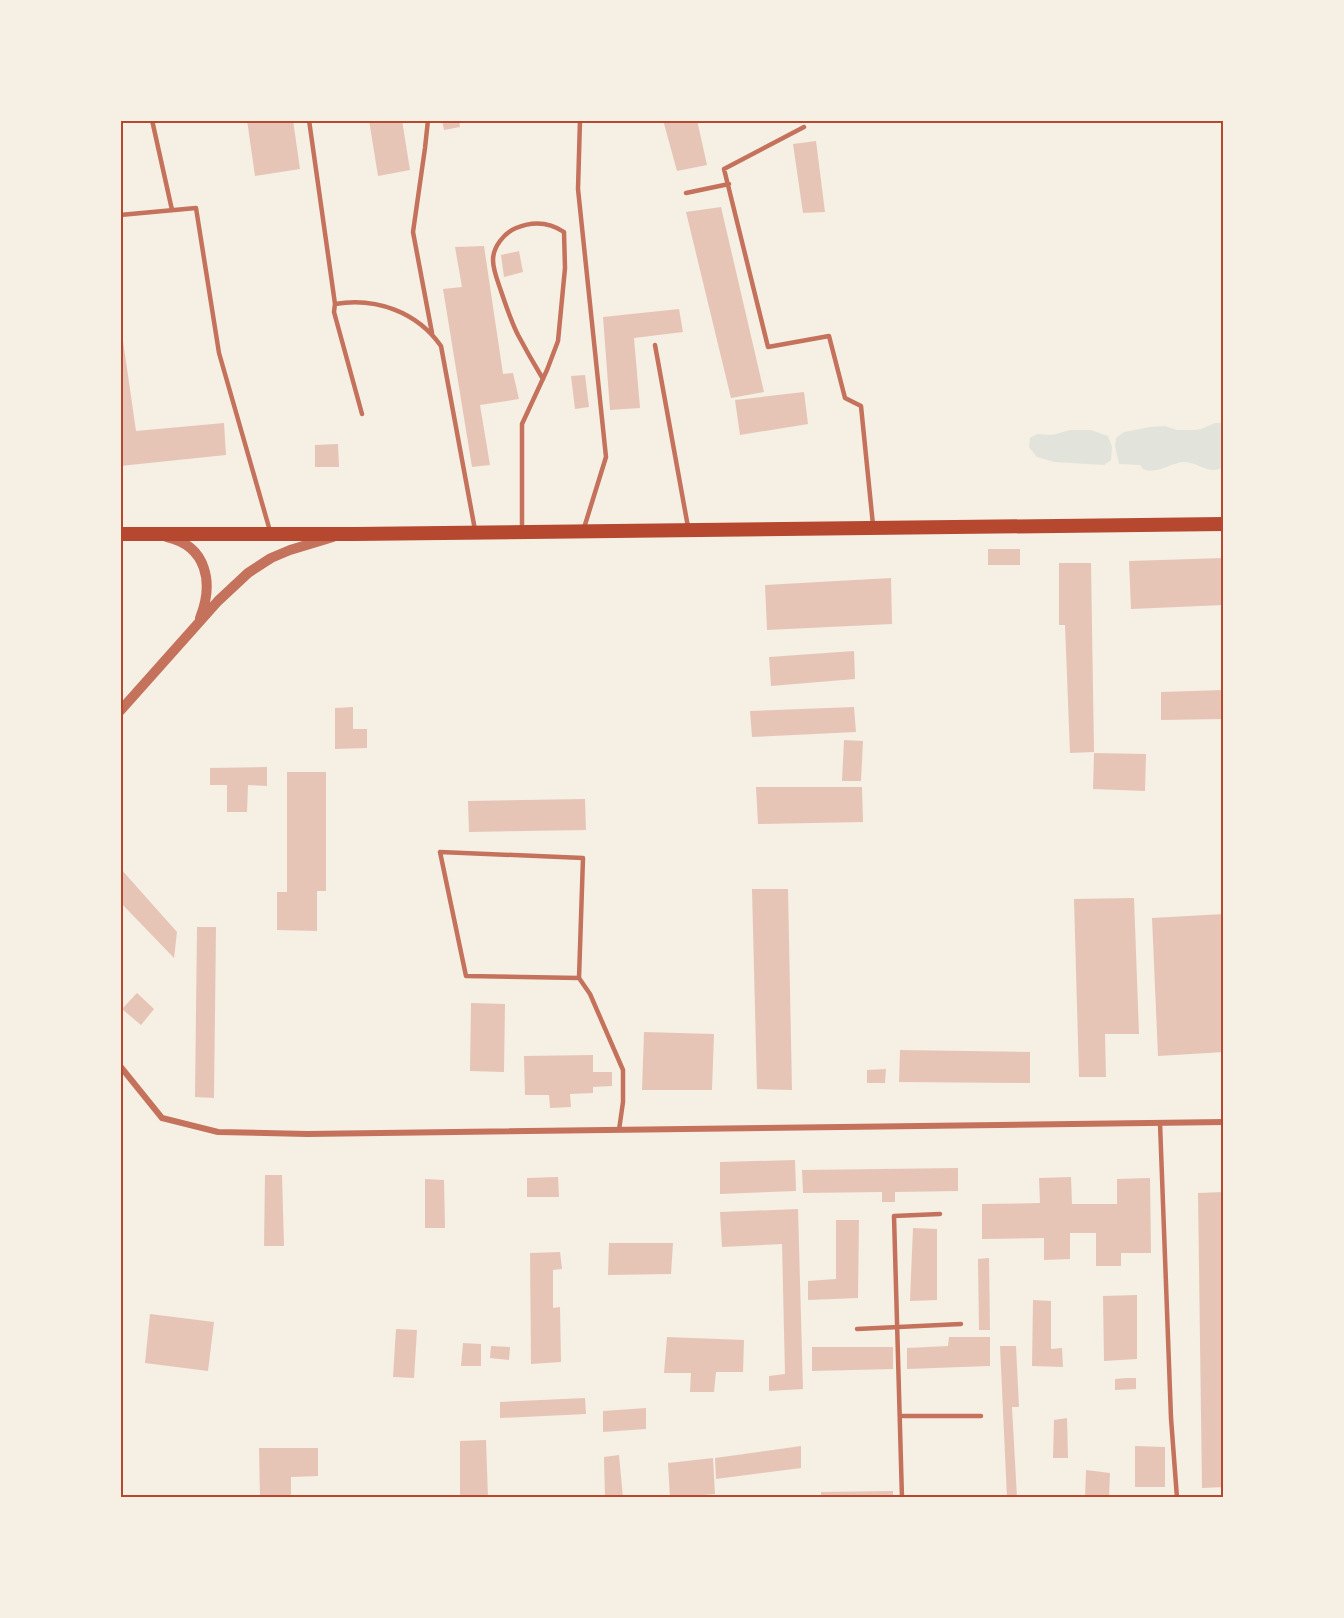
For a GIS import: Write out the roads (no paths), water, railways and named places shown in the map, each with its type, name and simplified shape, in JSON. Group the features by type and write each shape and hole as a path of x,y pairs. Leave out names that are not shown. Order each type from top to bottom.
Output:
{"main road":[{"path":"120,534 354,534 1224,524"}],"street":[{"path":"154,534 174,539 191,547 203,566 206,598 198,621 190,633"},
{"path":"120,711 238,581 260,565 290,550 332,537 354,534"},
{"path":"120,1066 162,1118 218,1132 307,1134 1224,1122"}],"lane":[{"path":"152,120 172,210"},
{"path":"309,120 335,304 334,312 362,414"},
{"path":"428,120 413,232 432,333"},
{"path":"580,120 578,189 606,457 584,531"},
{"path":"804,127 724,169 768,346 829,336 845,398 861,406 873,528"},
{"path":"686,193 729,184"},
{"path":"120,215 196,208 219,353 271,534"},
{"path":"522,532 522,424 543,379 558,341 565,268 564,232 541,223 513,229 501,239 495,248 493,261 498,283 517,333 543,379"},
{"path":"335,304 374,303 408,314 432,333 441,346 475,532"},
{"path":"655,345 689,530"},
{"path":"579,978 466,976 440,852 582,858 579,978 590,994 623,1070 623,1102 619,1130"},
{"path":"1160,1123 1171,1418 1177,1498"},
{"path":"902,1498 894,1216 940,1214"},
{"path":"857,1329 961,1324"},
{"path":"900,1416 981,1416"}]}
